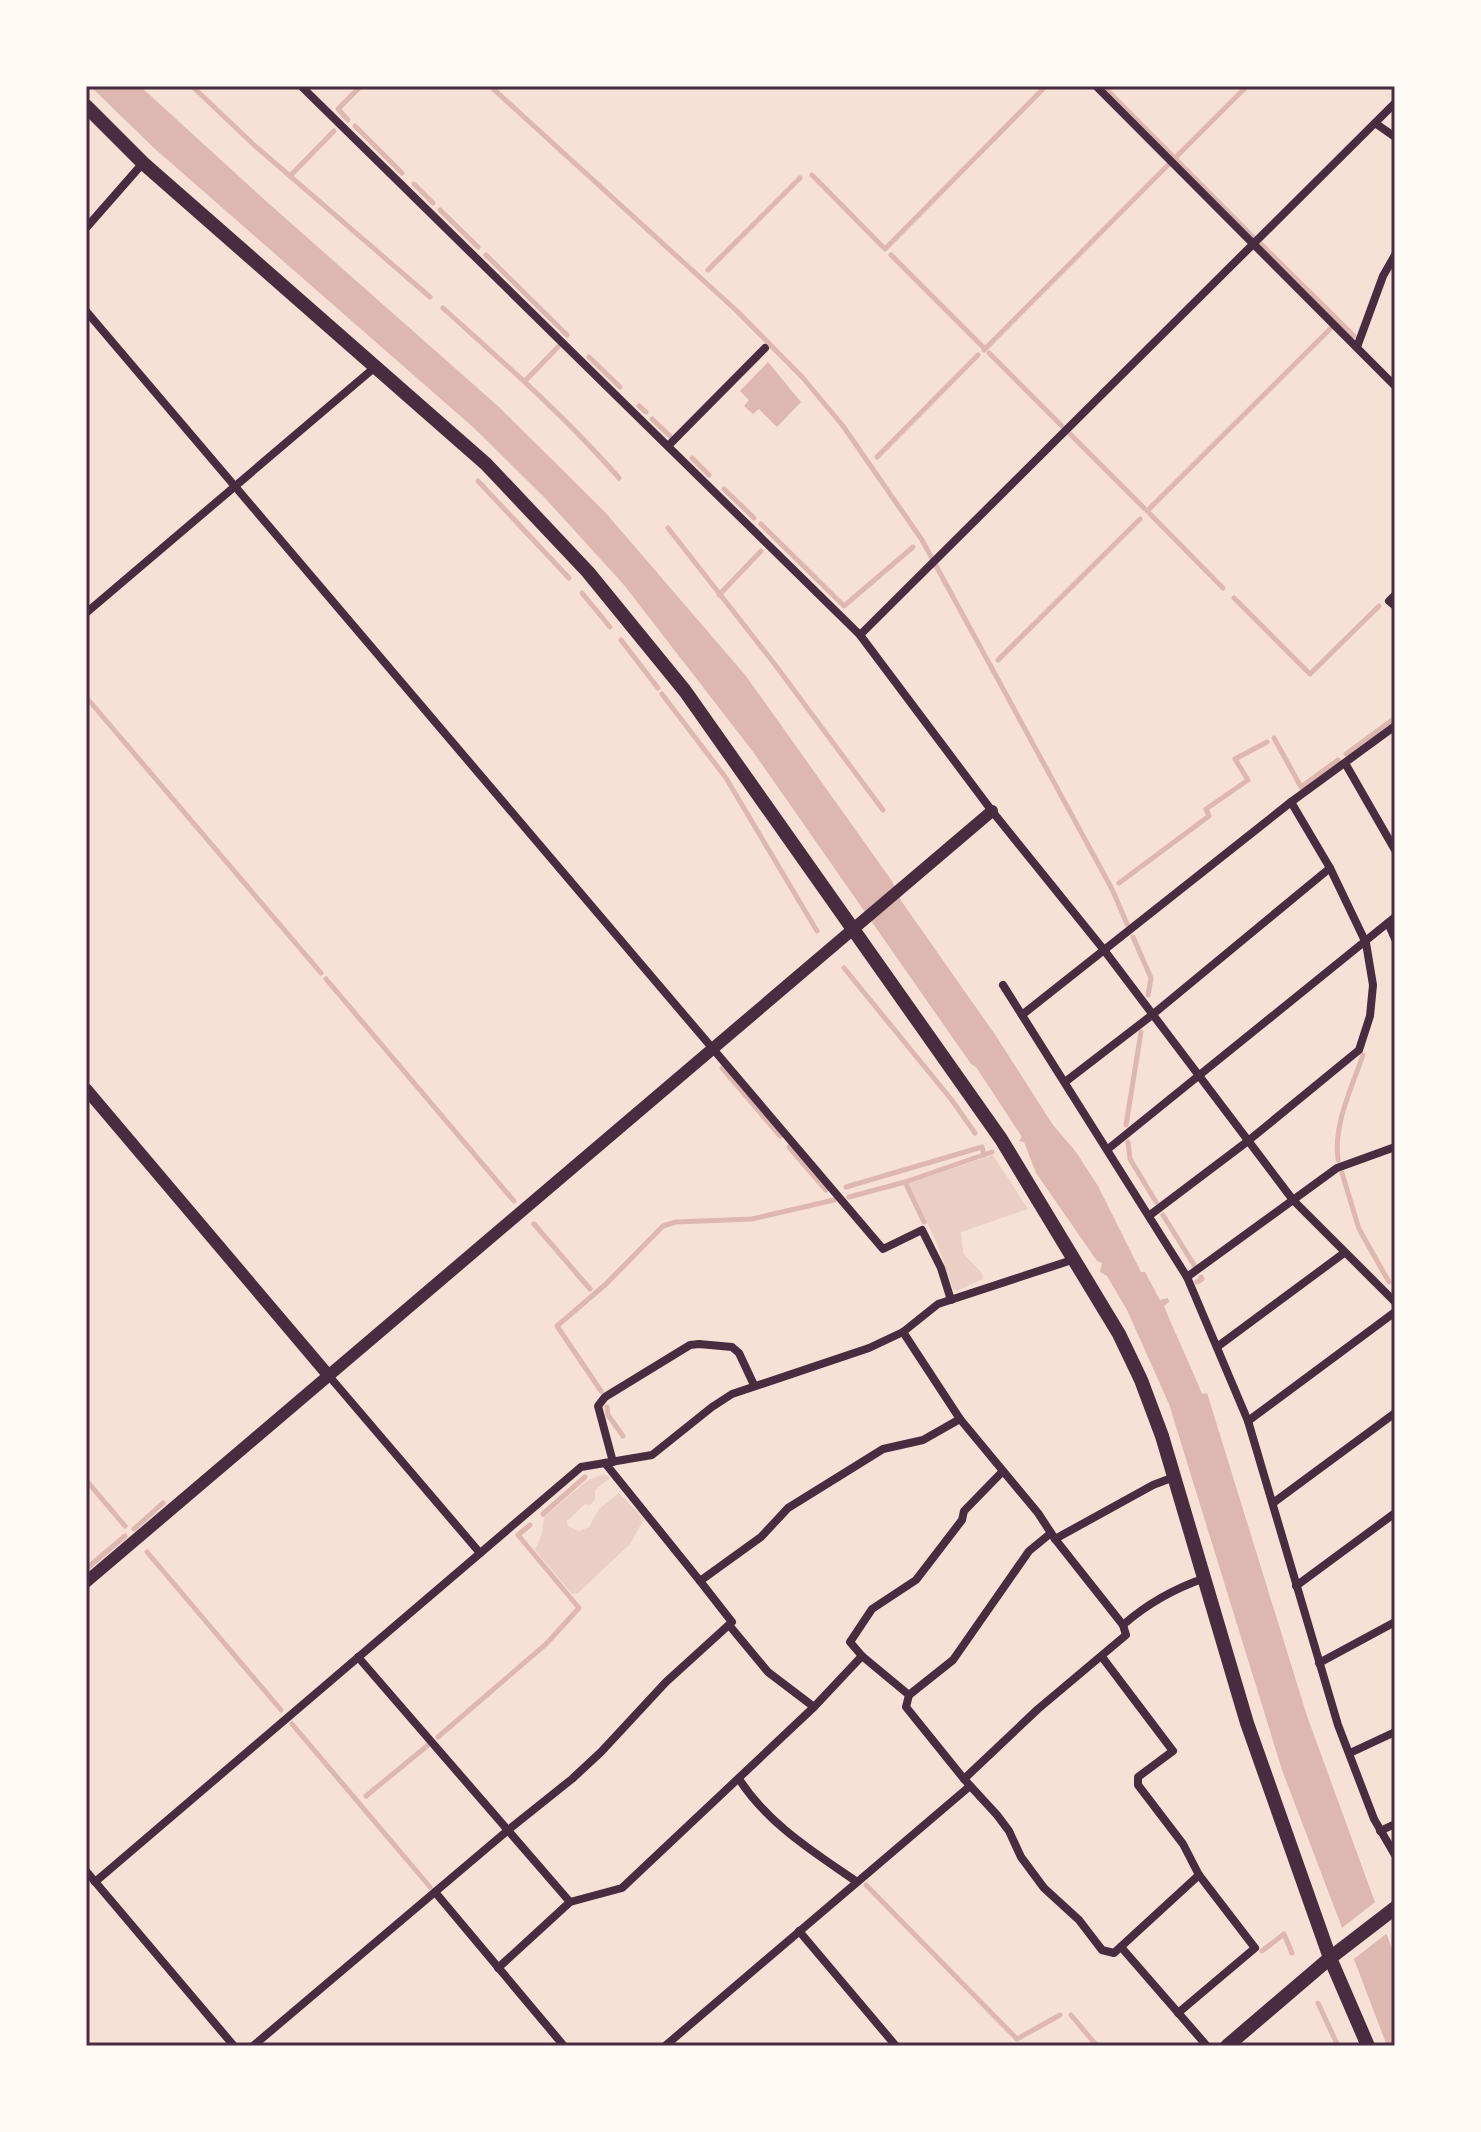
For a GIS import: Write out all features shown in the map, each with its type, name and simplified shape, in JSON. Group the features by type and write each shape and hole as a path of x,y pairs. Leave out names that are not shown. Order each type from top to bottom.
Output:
{"main road":[{"path":"86,106 143,163 486,464 588,572 685,691 856,926 993,1127 1076,1258 1141,1380 1174,1477 1247,1723 1330,1958 1368,2046"},
{"path":"1227,2046 1394,1908"}],"street":[{"path":"301,86 860,635 1293,1200 1395,1302"},
{"path":"1096,86 1395,386"},
{"path":"860,635 1395,103"},
{"path":"1375,123 1395,137"},
{"path":"86,228 143,163"},
{"path":"1357,347 1383,276 1395,255"},
{"path":"86,311 883,1249 922,1230 941,1268 951,1300"},
{"path":"668,446 765,348"},
{"path":"86,613 374,368"},
{"path":"1395,595 1389,601 1395,606"},
{"path":"1022,1015 1291,802 1395,726"},
{"path":"1345,763 1395,850"},
{"path":"1150,1215 1248,1141 1359,1050 1370,1016 1373,985 1366,943 1330,868 1291,802"},
{"path":"86,1582 992,811"},
{"path":"1065,1082 1152,1015 1330,868"},
{"path":"1108,1149 1392,920"},
{"path":"1392,920 1395,939"},
{"path":"1003,985 1187,1277 1248,1421 1338,1725 1380,1831 1395,1855"},
{"path":"86,1089 480,1553"},
{"path":"1187,1277 1337,1168 1395,1147"},
{"path":"1217,1347 1344,1253"},
{"path":"95,1882 581,1467 652,1455 712,1407 754,1385 869,1348 903,1332 938,1304 1076,1258"},
{"path":"1248,1421 1395,1312"},
{"path":"665,2046 857,1882 967,1782 1038,1709 1126,1635 1123,1625 1038,1513 960,1419 903,1332"},
{"path":"253,2046 601,1752 666,1682 732,1622 609,1462 598,1406 605,1397 690,1345 721,1344 732,1347 739,1353 754,1385"},
{"path":"1273,1503 1395,1413"},
{"path":"700,1581 761,1537 788,1508 869,1457 883,1449 923,1440 960,1419"},
{"path":"909,1695 850,1642 872,1609 916,1580 962,1520 964,1511 1003,1471"},
{"path":"1174,1477 1053,1536 1029,1551 953,1660 909,1695 906,1707 1003,1823 1021,1857 1044,1888 1079,1920 1102,1950 1114,1953 1199,1875"},
{"path":"1296,1586 1395,1513"},
{"path":"1123,1625 1143,1607 1172,1590 1205,1578"},
{"path":"1319,1663 1395,1622"},
{"path":"729,1625 768,1672 814,1707"},
{"path":"498,1968 570,1902 622,1888 814,1707 862,1656"},
{"path":"358,1657 570,1902"},
{"path":"1102,1657 1173,1751 1138,1777 1138,1785 1183,1844 1199,1875 1255,1948 1178,2013"},
{"path":"1350,1753 1395,1732"},
{"path":"739,1779 753,1800 783,1829 857,1882"},
{"path":"1380,1831 1395,1824"},
{"path":"86,1871 234,2046"},
{"path":"435,1892 564,2046"},
{"path":"799,1931 896,2046"},
{"path":"1121,1947 1207,2046"}],"shaded area":[{"path":"90,86 140,86 499,407 605,512 746,676 892,881 902,902 996,1036 1053,1125 1076,1152 1098,1186 1141,1272 1145,1272 1160,1300 1168,1298 1169,1302 1164,1306 1202,1394 1207,1393 1307,1716 1395,1957 1395,2046 1387,2046 1282,1770 1169,1404 1127,1310 1107,1276 1100,1272 1102,1263 1097,1261 1036,1173 1024,1142 1019,1141 1022,1137 976,1067 754,753 624,585 544,497 474,428 154,148"},
{"path":"768,362 801,402 777,427 759,409 753,414 744,406 749,400 740,391"},
{"path":"993,1155 1028,1209 961,1232 963,1253 982,1273 983,1279 957,1291 953,1289 936,1241 908,1183"},
{"path":"604,1474 610,1478 595,1490 595,1499 590,1505 585,1504 567,1521 568,1526 579,1531 589,1527 599,1509 619,1493 644,1519 630,1544 578,1593 572,1594 535,1550 542,1534 544,1517 588,1480"}],"pier":[{"path":"1379,1899 1390,1931 1350,1962 1338,1931"}],"waterway":[{"path":"192,86 254,145 430,297"},
{"path":"348,120 338,109 361,86"},
{"path":"490,86 738,312 803,378 843,426 922,540 1112,889 1127,924"},
{"path":"812,175 885,249 1046,86"},
{"path":"1103,86 1253,237"},
{"path":"1174,159 1247,86"},
{"path":"355,126 402,173"},
{"path":"290,176 334,131"},
{"path":"984,350 1168,165"},
{"path":"708,270 800,178"},
{"path":"414,184 433,203"},
{"path":"440,210 478,247"},
{"path":"1262,245 1354,336"},
{"path":"486,255 567,335"},
{"path":"891,255 985,349"},
{"path":"443,308 556,411 619,478"},
{"path":"1147,511 1330,329"},
{"path":"525,381 558,347"},
{"path":"989,353 1062,426"},
{"path":"877,457 978,355"},
{"path":"589,357 620,387"},
{"path":"639,406 646,412"},
{"path":"652,419 670,436"},
{"path":"1070,434 1144,508"},
{"path":"692,458 709,475"},
{"path":"478,481 569,578"},
{"path":"724,489 754,518"},
{"path":"1150,514 1223,588"},
{"path":"998,660 1140,519"},
{"path":"761,524 844,606 913,547"},
{"path":"668,528 883,810"},
{"path":"719,595 761,551"},
{"path":"582,593 610,627"},
{"path":"1234,598 1310,674 1379,606"},
{"path":"621,640 658,688"},
{"path":"662,694 726,778 817,931"},
{"path":"86,697 321,973"},
{"path":"1346,754 1395,718"},
{"path":"1274,738 1301,787 1338,760"},
{"path":"1119,883 1209,816 1206,809 1248,780 1235,759 1267,742"},
{"path":"1133,937 1151,978 1148,995"},
{"path":"844,968 975,1133"},
{"path":"326,979 514,1201"},
{"path":"1126,1125 1141,1032"},
{"path":"1338,1160 1341,1120 1363,1055"},
{"path":"722,1068 780,1136"},
{"path":"1128,1142 1130,1159 1156,1202"},
{"path":"789,1147 826,1190"},
{"path":"846,1187 982,1147 984,1155"},
{"path":"849,1197 905,1182 992,1152"},
{"path":"1342,1173 1359,1229 1389,1282"},
{"path":"905,1182 924,1222"},
{"path":"601,1391 557,1326 606,1284 663,1226 676,1222 752,1219 834,1200"},
{"path":"1163,1215 1194,1265"},
{"path":"534,1224 590,1289"},
{"path":"1197,1282 1201,1277"},
{"path":"607,1407 608,1415 623,1436"},
{"path":"543,1514 585,1477"},
{"path":"86,1480 125,1526"},
{"path":"134,1529 163,1503"},
{"path":"438,1737 546,1644 579,1608 518,1535 530,1525"},
{"path":"86,1569 125,1536"},
{"path":"147,1552 281,1710"},
{"path":"292,1724 430,1887"},
{"path":"366,1796 427,1746"},
{"path":"866,1885 1017,2039 1060,2015"},
{"path":"1262,1951 1284,1934 1292,1953"},
{"path":"1318,2003 1338,2046"},
{"path":"1071,2015 1097,2046"}]}
